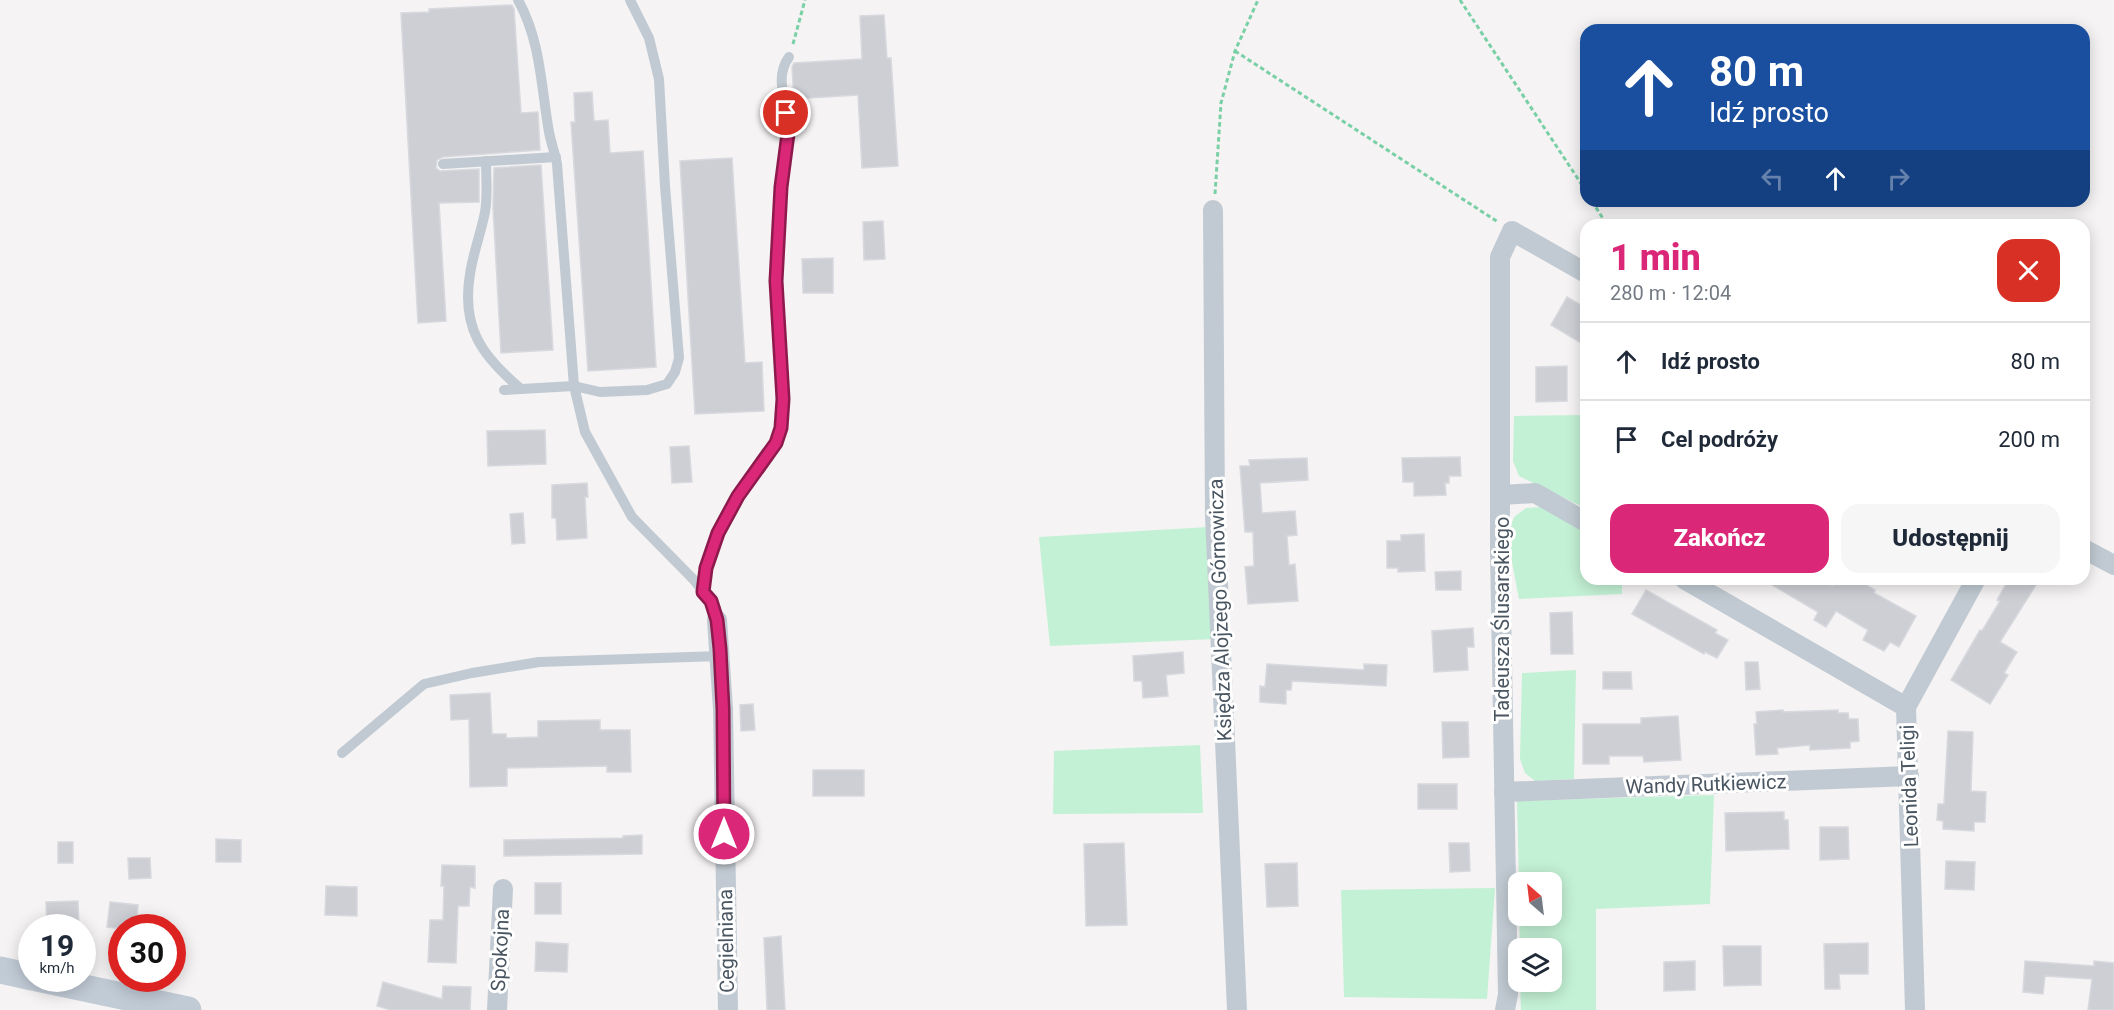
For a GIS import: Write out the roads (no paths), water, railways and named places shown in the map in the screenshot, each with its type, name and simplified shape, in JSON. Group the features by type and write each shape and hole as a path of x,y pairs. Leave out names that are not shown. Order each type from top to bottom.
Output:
{"street":[{"name":"Księdza Alojzego Górnowicza","path":"1213,210 1215,516 1237,1010"},
{"name":"Tadeusza Ślusarskiego","path":"1505,1010 1508,994 1500,552 1500,257 1512,231 1580,270"},
{"path":"1501,495 1535,493 1580,519"},
{"path":"2090,552 2114,565"},
{"path":"1694,585 1906,707"},
{"name":"Leonida Teligi","path":"1915,1010 1906,707 1973,585"},
{"name":"Cegielniana","path":"717,620 723,709 728,1010"},
{"name":"Wandy Rutkiewicz","path":"1504,792 1909,776"},
{"name":"Spokojna","path":"497,1010 503,889"},
{"path":"0,970 18,974"},
{"path":"96,991 188,1010"}],"lane":[{"path":"518,0 532,32 541,70 549,133 556,157 574,386 585,432 605,472 632,517 711,601 717,620"},
{"path":"504,390 574,386 600,392 647,390 667,384 675,372 679,358 664,186 659,78 650,38 630,0"},
{"path":"703,592 706,568 718,533 738,496 776,443 781,428 783,399 776,281 781,187 789,126 781,80 783,65 789,57"},
{"path":"443,164 556,157"},
{"path":"486,161 485,210 470,275 468,305 473,331 486,356 521,389"},
{"path":"342,753 424,684 539,662 720,656"}]}
